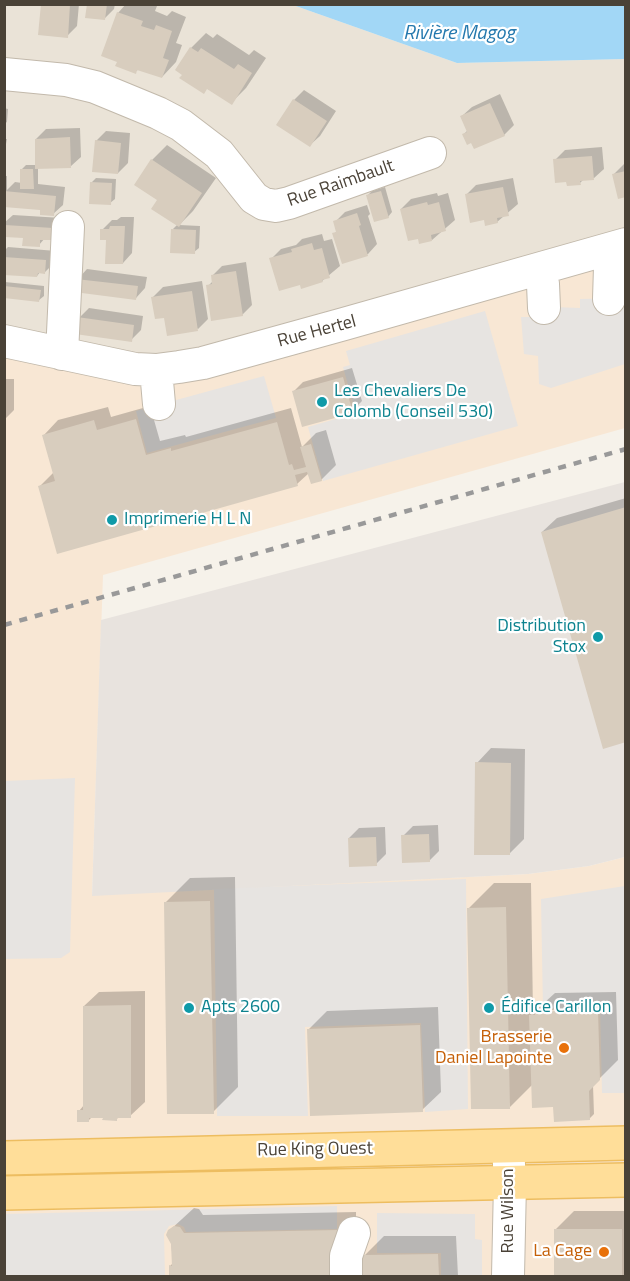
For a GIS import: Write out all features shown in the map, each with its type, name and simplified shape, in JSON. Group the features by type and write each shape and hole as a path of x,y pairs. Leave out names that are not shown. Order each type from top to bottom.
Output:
{"main road":[{"name":"Rue King Ouest","path":"4,1158 626,1143"},
{"name":"Rue King Ouest","path":"4,1193 626,1180"}],"street":[{"name":"Rue Raimbault","path":"4,74 66,81 95,87 158,113 182,125 219,154 254,198 264,204 276,206 289,203 430,153"},
{"path":"62,354 68,227"},
{"path":"609,298 610,267 616,247"},
{"name":"Rue Hertel","path":"4,341 135,369 156,370 202,363 353,335 469,302 539,270 616,247"},
{"path":"539,270 543,284 544,308"},
{"path":"156,370 159,404"},
{"name":"Rue Wilson","path":"508,1146 510,1183 508,1276"},
{"path":"212,1153 213,1189"},
{"path":"346,1276 346,1256 354,1233"}],"shaded area":[{"path":"5,5 293,5 457,63 625,59 625,244 203,363 5,341"},
{"path":"625,244 625,428 103,575 92,895 528,874 589,866 625,857 625,1276 5,1276 5,341 135,369"},
{"path":"625,298 625,364 551,388 539,384 538,356 524,354 521,317 538,317 553,307 580,308 580,299"},
{"path":"485,311 518,426 323,481 308,427 356,413 343,367 350,365 346,351"},
{"path":"264,376 276,418 147,453 136,411"},
{"path":"625,482 625,857 589,866 528,874 92,896 101,620"},
{"path":"75,778 70,952 61,958 5,959 5,781"},
{"path":"466,879 468,1109 425,1112 421,1023 305,1027 308,1116 217,1116 214,889"},
{"path":"625,886 625,1093 602,1093 600,1007 543,1009 541,899"},
{"path":"337,1206 337,1229 186,1232 184,1227 178,1224 169,1226 164,1234 165,1276 5,1276 5,1214"},
{"path":"377,1213 475,1214 475,1239 482,1240 482,1276 441,1276 441,1253 377,1253"}],"water":[{"name":"Rivière Magog","path":"293,5 625,5 625,59 457,63"}],"building":[{"path":"41,4 70,4 68,38 38,35"},
{"path":"87,4 107,4 105,20 85,18"},
{"path":"117,12 143,21 141,26 154,30 156,25 172,31 163,58 169,60 162,78 137,70 136,74 115,66 117,62 101,56"},
{"path":"190,47 198,52 201,48 234,69 238,64 252,73 232,105 207,89 204,94 179,78 182,75 175,70"},
{"path":"293,99 327,121 310,147 276,125"},
{"path":"490,103 505,136 474,149 471,143 467,145 462,134 467,132 460,116"},
{"path":"70,137 71,168 35,169 35,139"},
{"path":"95,140 121,143 118,174 92,172"},
{"path":"592,156 594,180 580,181 581,185 567,186 566,182 555,183 553,159"},
{"path":"151,159 202,193 179,227 151,209 157,200 134,185"},
{"path":"20,169 33,169 34,189 20,189"},
{"path":"626,171 626,197 618,199 612,174"},
{"path":"90,182 112,183 111,205 89,204"},
{"path":"503,187 509,216 497,218 498,223 485,226 484,220 470,223 465,194"},
{"path":"4,191 56,196 54,216 40,215 40,210 4,207"},
{"path":"381,191 389,218 374,222 366,195"},
{"path":"427,202 428,205 439,202 446,231 431,235 432,241 419,244 418,239 408,241 400,209"},
{"path":"357,213 368,256 342,264 332,233 336,232 333,221"},
{"path":"5,225 53,228 52,240 40,240 40,247 22,246 23,238 5,237"},
{"path":"110,226 125,226 123,264 105,264 106,240 100,240 100,229 109,229"},
{"path":"171,229 196,230 195,254 170,253"},
{"path":"312,243 314,250 322,248 330,278 301,289 300,285 279,291 269,258 292,252 291,249"},
{"path":"4,257 46,260 45,274 38,273 37,277 4,275"},
{"path":"236,271 243,316 211,321 206,285 212,284 211,275"},
{"path":"76,279 138,286 136,300 74,292"},
{"path":"4,286 41,290 39,302 4,298"},
{"path":"192,291 198,331 167,336 164,318 155,319 151,297"},
{"path":"77,317 134,325 132,342 75,334"},
{"name":"Les Chevaliers De Colomb (Conseil 530)","path":"343,377 353,413 302,427 292,391"},
{"name":"Imprimerie H L N","path":"136,419 146,455 171,448 171,451 277,422 289,465 292,464 294,470 306,467 300,447 311,444 322,481 311,484 307,472 295,475 298,486 57,554 38,486 55,481 42,435 94,420 97,430"},
{"name":"Distribution Stox","path":"626,507 626,742 603,749 541,532"},
{"path":"475,762 511,763 510,855 474,855"},
{"path":"429,834 430,862 402,863 401,835"},
{"path":"376,837 377,866 349,867 348,838"},
{"name":"Apts 2600","path":"210,901 214,1114 167,1114 164,902"},
{"name":"Édifice Carillon","path":"506,907 510,1109 471,1109 467,908"},
{"path":"131,1005 131,1118 117,1118 117,1121 89,1118 89,1122 77,1122 77,1110 83,1110 83,1006"},
{"name":"Brasserie Daniel Lapointe","path":"598,1010 600,1080 589,1091 590,1120 554,1122 553,1107 532,1108 529,1015 535,1015 535,1011"},
{"path":"420,1025 423,1112 310,1116 307,1029"},
{"path":"174,1226 180,1227 184,1233 338,1230 338,1268 334,1276 169,1276 169,1265 172,1266 171,1244 166,1235 168,1230"},
{"path":"554,1229 622,1229 622,1276 554,1276"},
{"path":"438,1254 439,1276 354,1276 353,1264 363,1255"}],"railway":[{"path":"4,625 626,449"}],"place":[{"name":"Les Chevaliers De Colomb (Conseil 530)","path":"322,402"},
{"name":"Imprimerie H L N","path":"112,520"},
{"name":"Distribution Stox","path":"598,637"},
{"name":"Apts 2600","path":"189,1008"},
{"name":"Édifice Carillon","path":"489,1008"},
{"name":"Brasserie Daniel Lapointe","path":"564,1048"},
{"name":"La Cage","path":"604,1252"}]}
